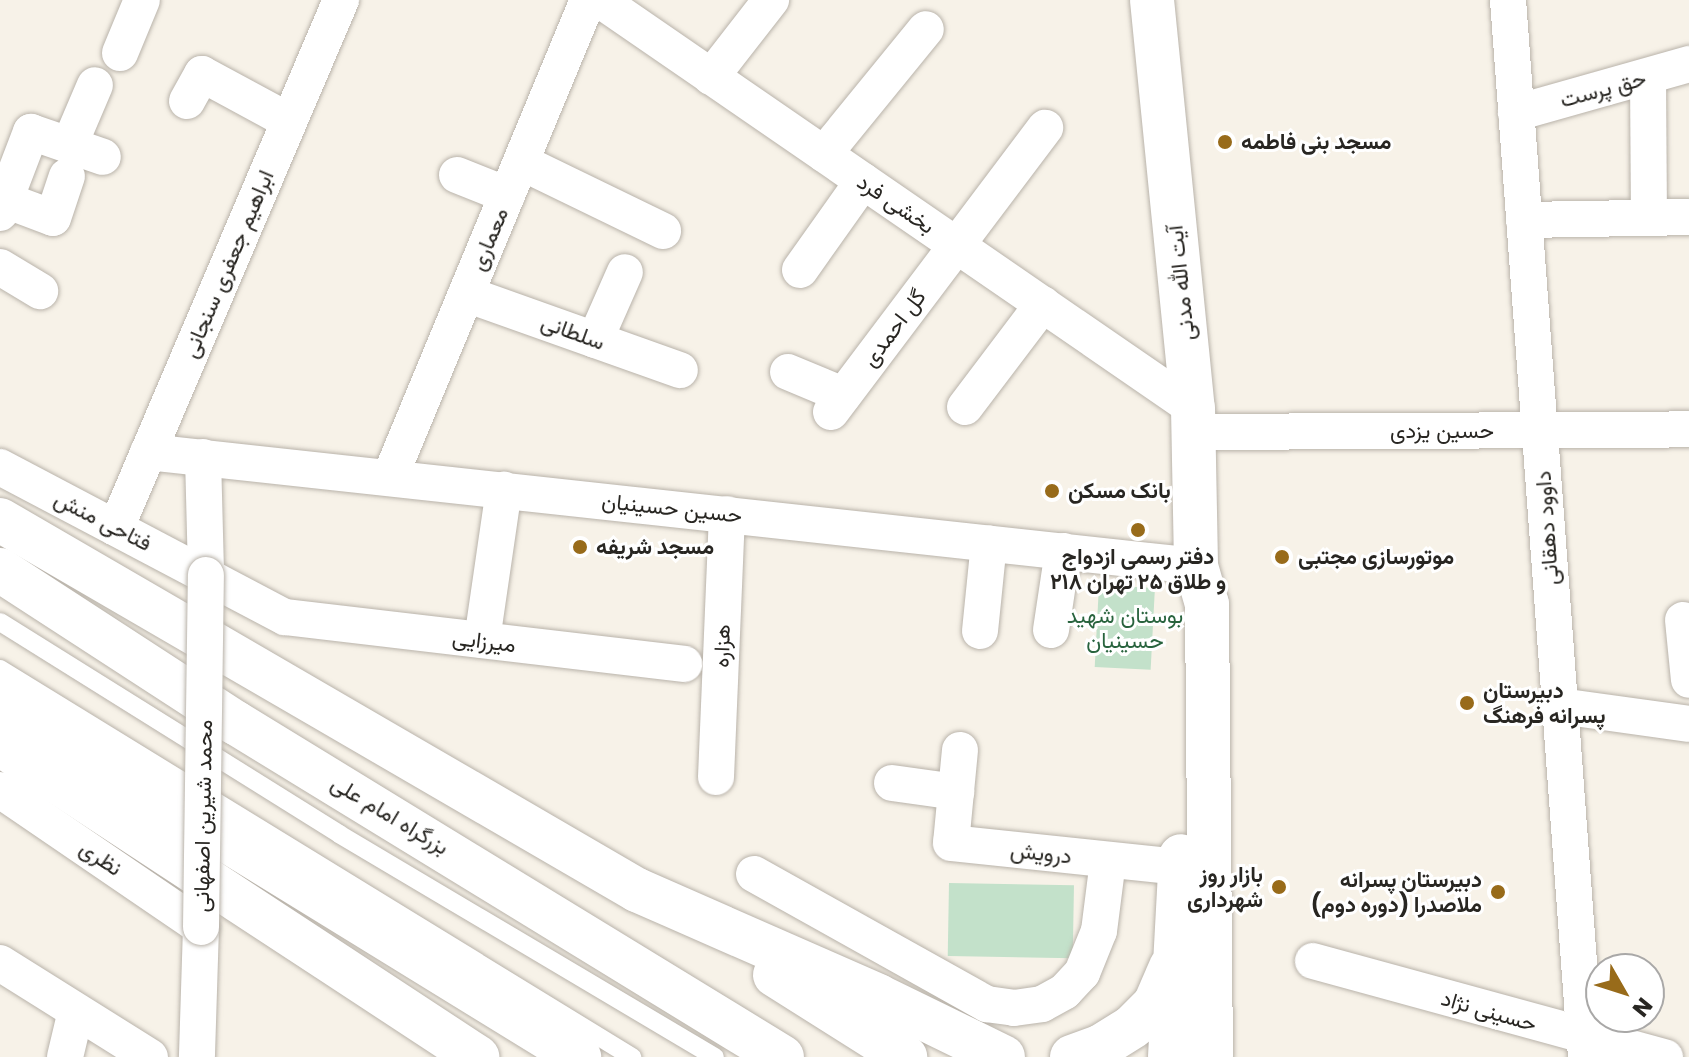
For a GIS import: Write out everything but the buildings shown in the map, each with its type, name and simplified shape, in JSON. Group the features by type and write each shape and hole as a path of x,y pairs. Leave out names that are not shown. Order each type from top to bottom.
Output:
{"main road":[{"name":"آیت الله مدنی","path":"1152,0 1194,420 1196,566 1178,600 1196,870 1194,950 1211,1057"},
{"path":"0,520 637,890 905,1057"},
{"name":"بزرگراه امام علی","path":"0,570 236,723 782,1057"},
{"path":"0,701 579,1057"},
{"path":"0,744 477,1057"},
{"path":"637,890 878,996 1003,1057"},
{"name":"آیت الله مدنی","path":"1170,1057 1194,950"},
{"path":"1072,1057 1100,1047 1133,1026 1155,1004 1194,950"},
{"path":"1194,950 1234,1057"}],"street":[{"path":"120,53 142,0"},
{"name":"ابراهیم جعفری سنجانی","path":"116,528 341,0"},
{"name":"معماری","path":"390,477 588,0"},
{"name":"بخشی فرد","path":"600,0 1043,304 1194,420"},
{"path":"711,77 771,0"},
{"name":"داوود دهقانی","path":"1508,0 1585,1047"},
{"path":"824,154 926,29"},
{"name":"حق پرست","path":"1516,113 1689,64"},
{"path":"187,101 202,74 289,121"},
{"path":"1648,77 1649,217"},
{"path":"95,85 68,161 53,218 2,207 31,132 68,161 103,157"},
{"name":"گل احمدی","path":"788,372 837,403 1045,128"},
{"path":"457,175 514,179 663,231"},
{"path":"800,270 863,181"},
{"path":"1524,220 1689,217"},
{"path":"0,267 40,291"},
{"path":"595,340 625,272"},
{"name":"سلطانی","path":"466,294 680,370"},
{"path":"965,407 1043,304"},
{"name":"حسین یزدی","path":"1194,420 1540,430 1689,429"},
{"name":"حسین حسینیان","path":"148,452 1196,566"},
{"name":"محمد شیرین اصفهانی","path":"197,1057 206,575 203,457"},
{"name":"فتاحی منش","path":"0,467 285,617"},
{"path":"482,640 504,490"},
{"name":"هزاره","path":"716,777 727,514"},
{"path":"980,631 989,543"},
{"path":"1051,630 1063,551"},
{"name":"میرزایی","path":"285,617 684,664"},
{"path":"1683,620 1689,680"},
{"path":"1560,706 1689,724"},
{"name":"درویش","path":"960,750 951,843 1196,870"},
{"path":"892,783 956,792"},
{"name":"نظری","path":"0,790 201,927"},
{"path":"754,874 987,1004 1014,1008 1042,1004 1065,991 1082,973 1099,931 1108,861"},
{"name":"حسینی نژاد","path":"1313,961 1585,1047 1665,1057"},
{"path":"0,963 150,1057"},
{"path":"65,1057 76,1011"}],"lane":[{"path":"0,622 339,834 715,1057"},
{"path":"0,669 632,1057"}],"green space":[{"name":"بوستان شهید حسینیان","path":"1099,585 1155,588 1151,670 1095,667"},
{"path":"949,883 1074,885 1073,958 948,956"}],"place":[{"name":"مسجد بنی فاطمه","path":"1225,142"},
{"name":"بانک مسکن","path":"1052,491"},
{"name":"دفتر رسمی ازدواج ۲۱۸ و طلاق ۲۵ تهران","path":"1138,530"},
{"name":"مسجد شریفه","path":"580,547"},
{"name":"موتورسازی مجتبی","path":"1282,557"},
{"name":"دبیرستان پسرانه فرهنگ","path":"1467,703"},
{"name":"بازار روز شهرداری","path":"1279,887"},
{"name":"دبيرستان پسرانه ملاصدرا (دوره دوم)","path":"1498,892"}]}
